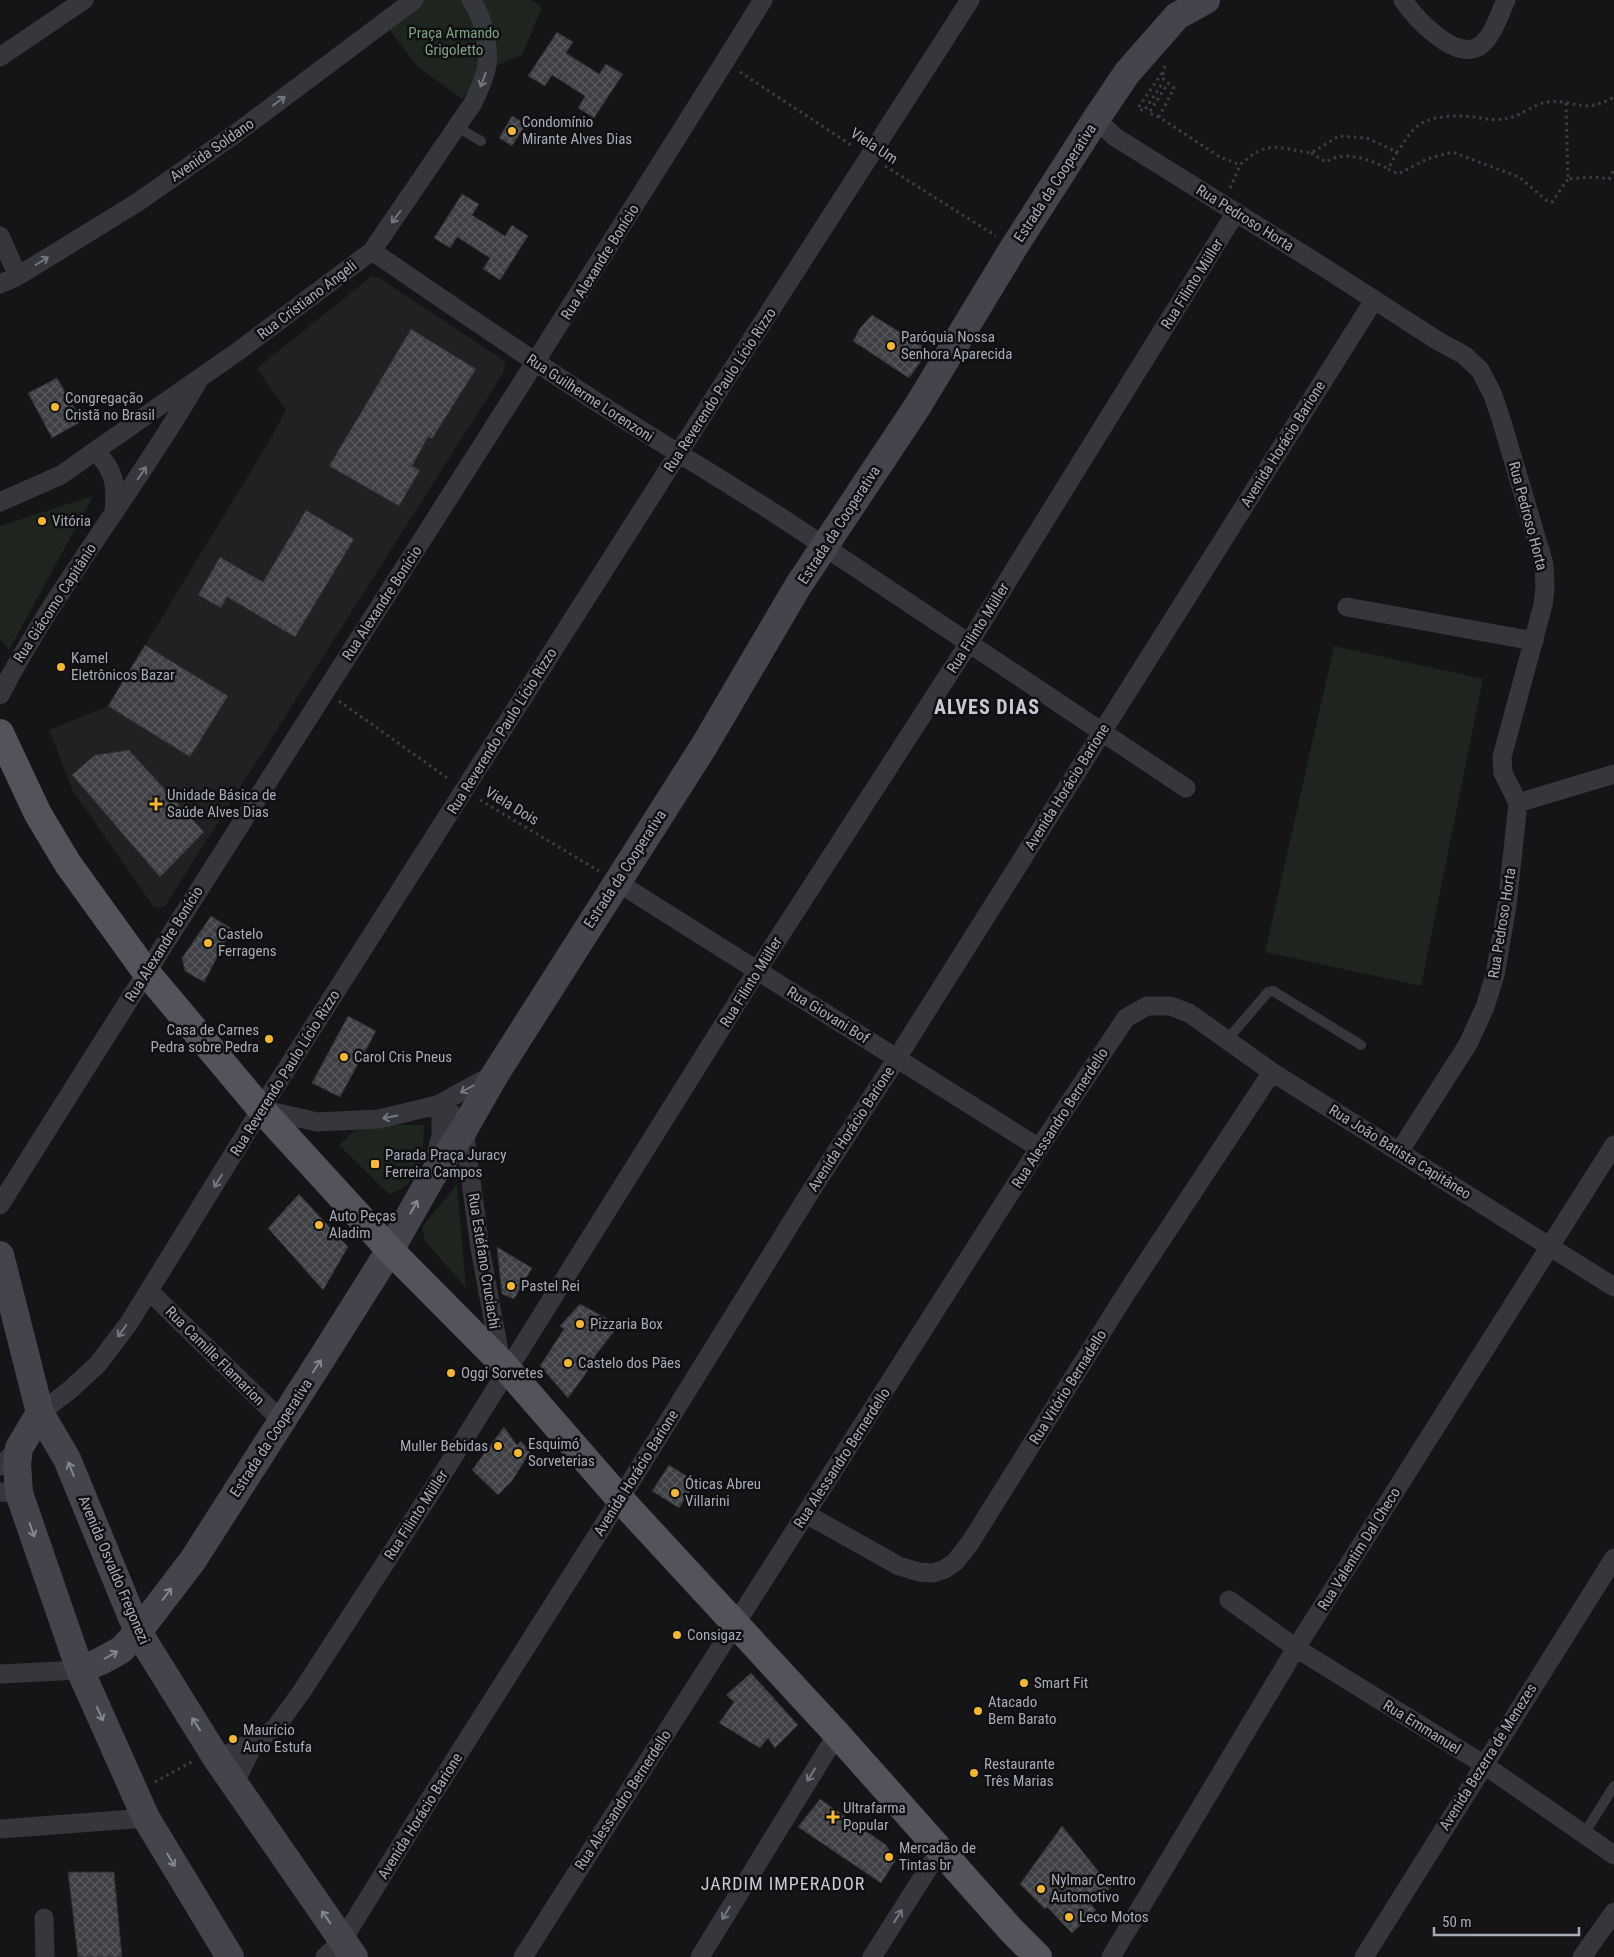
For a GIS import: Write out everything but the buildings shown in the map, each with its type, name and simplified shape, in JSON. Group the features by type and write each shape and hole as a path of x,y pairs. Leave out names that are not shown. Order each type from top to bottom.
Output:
{"main road":[{"path":"0,733 38,814 68,864 146,972 261,1109 390,1250 504,1367 620,1499 837,1734 1038,1957"}],"street":[{"path":"0,57 84,0"},
{"name":"Avenida Soldano","path":"0,284 18,276 138,202 219,146 414,0"},
{"name":"Rua Cristiano Angeli","path":"0,502 61,475 96,452 237,352 372,251 473,103 487,69 488,53 484,32 471,0"},
{"name":"Rua Alexandre Bonício","path":"0,1205 146,972 536,364 763,0"},
{"name":"Rua Reverendo Paulo Lício Rizzo","path":"10,1457 40,1413 71,1389 98,1364 149,1291 261,1109 970,0"},
{"name":"Estrada da Cooperativa","path":"80,1670 120,1650 138,1632 193,1560 390,1250 431,1178 464,1129 496,1073 704,746 798,586 917,407 1014,247 1096,119 1127,73 1178,16 1206,0"},
{"path":"1403,0 1409,9 1443,40 1455,47 1464,49 1479,46 1489,35 1506,0"},
{"name":"Rua Pedroso Horta","path":"1096,119 1115,137 1438,341 1464,355 1480,370 1492,393 1544,564 1545,587 1534,642 1502,757 1503,773 1518,803 1502,940 1495,975 1485,1007 1468,1044 1399,1152"},
{"name":"Rua Filinto Müller","path":"207,1759 255,1742 276,1726 302,1691 425,1502 504,1367 969,643 1236,212"},
{"path":"0,236 18,276"},
{"name":"Rua Guilherme Lorenzoni","path":"372,251 536,364 779,515 1186,788"},
{"name":"Avenida Horácio Barione","path":"340,1952 419,1815 620,1499 809,1194 897,1058 1374,300"},
{"name":"Rua Giácomo Capitânio","path":"0,695 23,651 154,454 200,378"},
{"path":"96,452 109,466 113,478 115,487 114,513"},
{"path":"1347,607 1534,642"},
{"path":"1518,803 1614,774"},
{"name":"Rua Giovani Bof","path":"617,882 1039,1148"},
{"name":"Rua Alessandro Bernerdello","path":"523,1957 1039,1148 1126,1018 1146,1006 1170,1006 1189,1013"},
{"name":"Rua João Batista Capitâneo","path":"1189,1013 1272,1072 1614,1287"},
{"name":"Rua Vitório Bernadello","path":"806,1514 899,1566 919,1572 933,1573 945,1569 955,1562 970,1543 1125,1295 1272,1072"},
{"name":"Estrada da Cooperativa","path":"431,1178 440,1135 439,1106 496,1073"},
{"path":"261,1109 317,1122 344,1122 379,1119 439,1106 452,1114 464,1129"},
{"name":"Rua Estéfano Cruciachi","path":"464,1129 480,1248 504,1367"},
{"name":"Rua Valentim Dal Checo","path":"1111,1957 1296,1648 1614,1145"},
{"name":"Avenida Osvaldo Fregonezi","path":"0,1255 40,1413 67,1459 138,1632 207,1759 234,1784 340,1952"},
{"name":"Rua Camille Flamarion","path":"149,1291 282,1421"},
{"path":"10,1457 17,1464 9,1493 80,1670 146,1818 230,1957"},
{"name":"Avenida Bezerra de Menezes","path":"1364,1957 1483,1764 1614,1558"},
{"name":"Rua Emmanuel","path":"1229,1600 1296,1648 1483,1764 1614,1855"},
{"path":"0,1674 80,1670"},
{"path":"700,1957 837,1734"},
{"name":"Rua Filinto Müller","path":"234,1784 255,1742"},
{"path":"0,1828 146,1818"},
{"path":"872,1957 940,1850"},
{"path":"1582,1957 1614,1912"},
{"path":"44,1918 45,1957"}],"lane":[{"path":"457,127 481,141"},
{"path":"1227,1040 1268,992 1273,991 1361,1045"},
{"path":"1584,1834 1614,1786"}],"path":[{"path":"1159,117 1174,88 1162,78 1165,65 1160,58"},
{"name":"Viela Um","path":"725,61 870,158 1014,247"},
{"path":"1163,72 1138,108 1144,110 1161,85 1165,88 1149,113 1159,117 1220,157 1240,165"},
{"path":"1388,169 1397,152 1416,127 1439,117 1468,116 1496,120 1510,118 1546,102 1566,102 1587,107 1602,104 1614,97"},
{"path":"1229,191 1240,165 1251,155 1272,146 1311,153 1326,162 1332,158 1342,156 1372,160 1398,174 1427,159 1452,152 1519,176 1546,200 1552,202 1568,179 1566,102"},
{"path":"1311,153 1339,136 1367,138 1397,152"},
{"path":"1568,179 1594,177 1609,179 1614,170"},
{"name":"Viela Dois","path":"325,692 464,790 617,882"},
{"path":"149,1785 207,1759"}],"shaded area":[{"path":"372,276 379,278 502,359 505,370 165,906 159,908 153,906 73,791 49,730 108,706 267,445 286,410 257,368"}],"green space":[{"name":"Praça Armando Grigoletto","path":"409,0 531,0 542,7 522,55 483,71 462,99 418,67 381,19"},
{"path":"93,496 9,650 0,638 0,526"},
{"path":"1334,646 1483,679 1421,986 1265,952"},
{"path":"360,1125 424,1125 423,1146 418,1167 408,1184 400,1190 389,1194 339,1145"},
{"path":"457,1184 466,1288 425,1241 422,1227"}],"place":[{"name":"Condomínio Mirante Alves Dias","path":"512,131"},
{"name":"Paróquia Nossa Senhora Aparecida","path":"891,346"},
{"name":"Congregação Cristã no Brasil","path":"55,407"},
{"name":"Vitória","path":"42,521"},
{"name":"Kamel Eletrônicos Bazar","path":"61,667"},
{"name":"Unidade Básica de Saúde Alves Dias","path":"156,804"},
{"name":"Castelo Ferragens","path":"208,943"},
{"name":"Casa de Carnes Pedra sobre Pedra","path":"269,1039"},
{"name":"Carol Cris Pneus","path":"344,1057"},
{"name":"Parada Praça Juracy Ferreira Campos","path":"375,1164"},
{"name":"Auto Peças Aladim","path":"319,1225"},
{"name":"Pastel Rei","path":"511,1286"},
{"name":"Pizzaria Box","path":"580,1324"},
{"name":"Castelo dos Pães","path":"568,1363"},
{"name":"Oggi Sorvetes","path":"451,1373"},
{"name":"Muller Bebidas","path":"498,1446"},
{"name":"Esquimó Sorveterias","path":"518,1453"},
{"name":"Óticas Abreu Villarini","path":"675,1493"},
{"name":"Consigaz","path":"677,1635"},
{"name":"Smart Fit","path":"1024,1683"},
{"name":"Atacado Bem Barato","path":"978,1711"},
{"name":"Maurício Auto Estufa","path":"233,1739"},
{"name":"Restaurante Três Marias","path":"974,1773"},
{"name":"Ultrafarma Popular","path":"833,1817"},
{"name":"Mercadão de Tintas br","path":"889,1857"},
{"name":"Nylmar Centro Automotivo","path":"1041,1889"},
{"name":"Leco Motos","path":"1069,1917"}],"district":[{"name":"ALVES DIAS","path":"987,707"},
{"name":"JARDIM IMPERADOR","path":"783,1884"}]}
